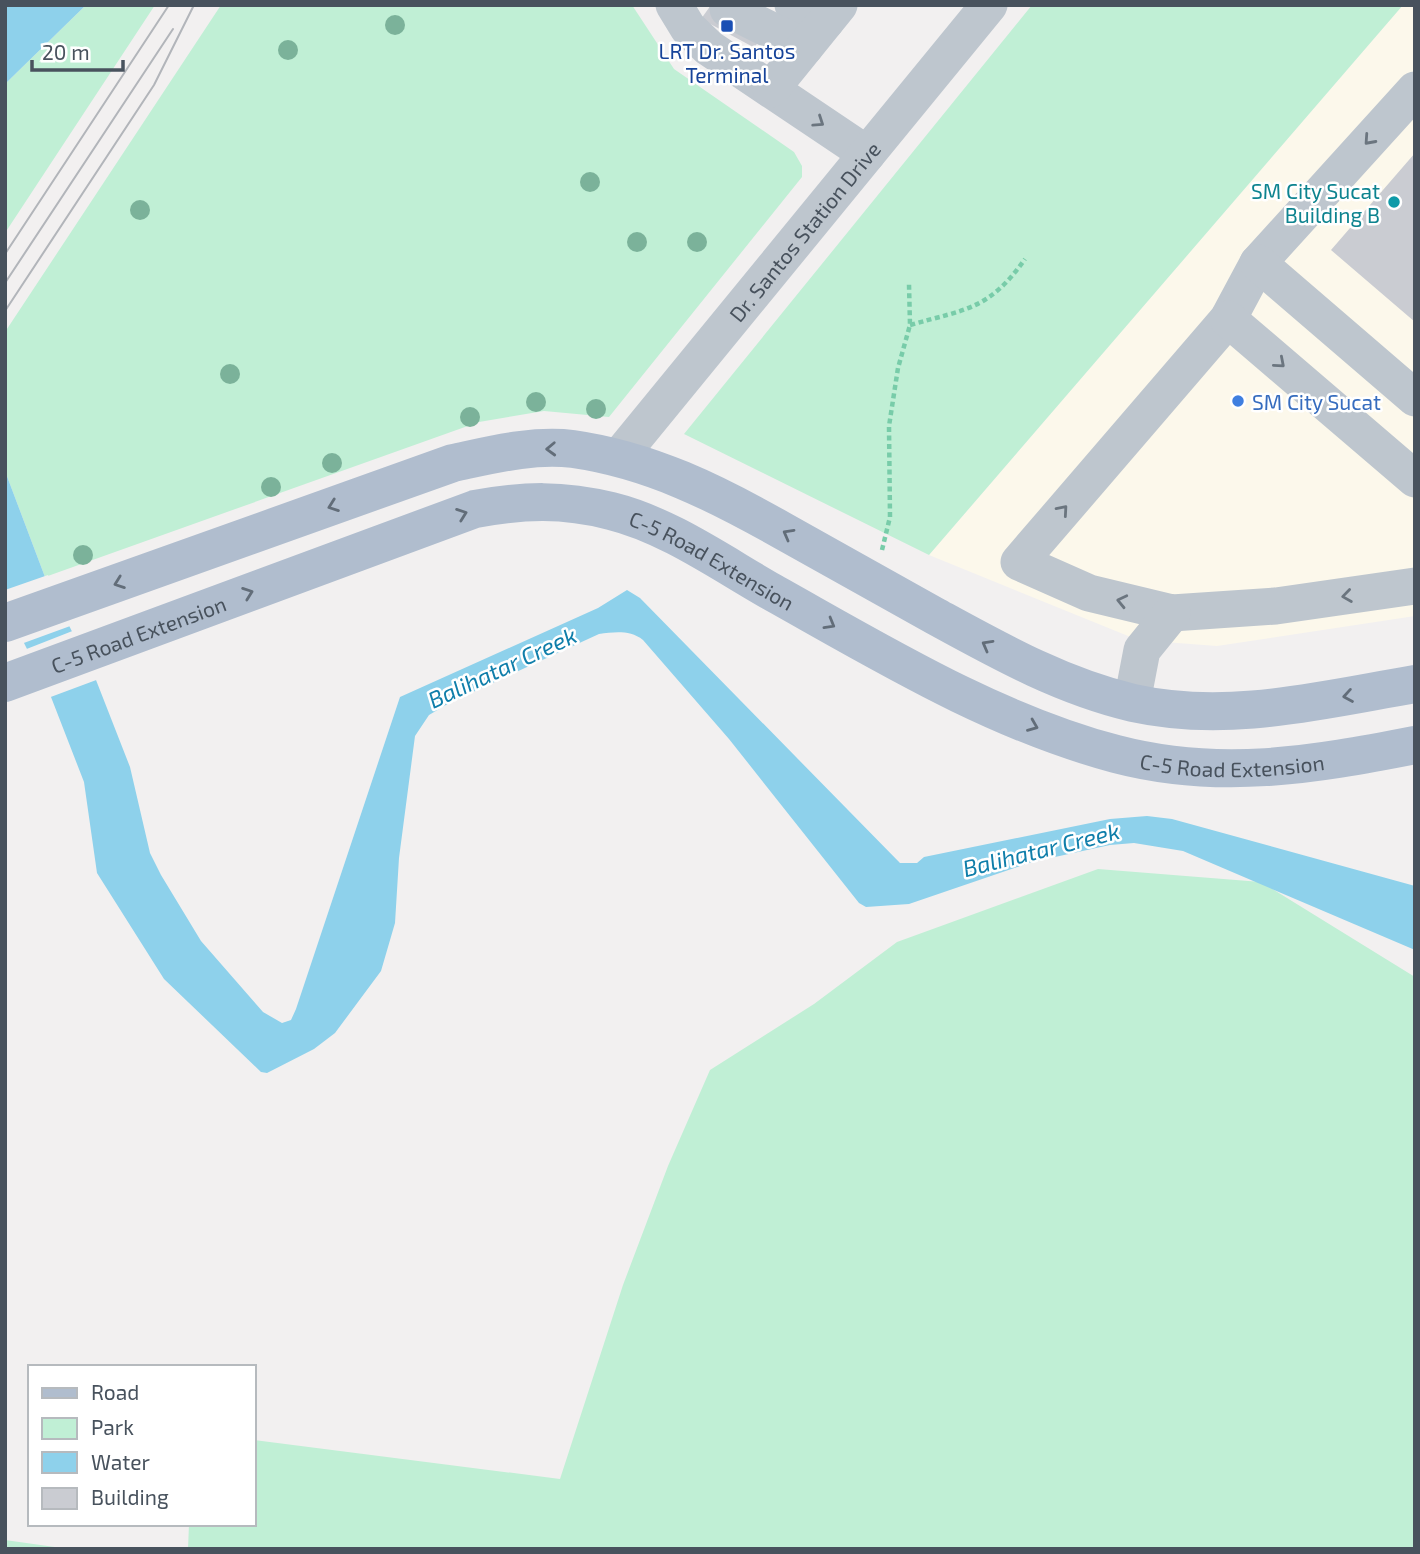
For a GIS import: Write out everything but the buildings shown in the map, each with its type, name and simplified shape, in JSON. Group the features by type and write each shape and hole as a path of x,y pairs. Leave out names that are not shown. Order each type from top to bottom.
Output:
{"main road":[{"path":"5,623 453,463 516,450 570,449 619,457 682,478 731,502 1015,660 1079,688 1173,710 1224,713 1284,708 1415,684"},
{"name":"C-5 Road Extension","path":"15,679 475,509 520,500 567,502 613,511 659,529 847,634 991,709 1059,736 1116,754 1166,765 1223,769 1270,768 1293,767 1415,745"}],"lane":[{"path":"674,5 688,28 703,43 867,154"},
{"path":"793,5 824,25"},
{"name":"Dr. Santos Station Drive","path":"619,457 989,5"},
{"path":"728,9 824,25"},
{"path":"771,89 824,25"},
{"path":"1415,90 1258,263 1228,318 1019,562 1089,593 1172,613 1276,606 1415,586"},
{"path":"1258,263 1415,398"},
{"path":"1228,318 1415,480"},
{"path":"1132,702 1142,650 1172,613"}],"path":[{"path":"910,325 972,309 993,296 1025,259"},
{"path":"872,581 890,517 889,426 898,368 910,325 909,284"}],"shaded area":[{"name":"SM City Sucat","path":"1403,5 1415,5 1415,616 1217,646 1138,640 929,555"}],"green space":[{"path":"86,5 155,5 5,233 5,84"},
{"path":"221,5 632,5 674,69 794,152 802,166 802,177 609,417 544,411 479,422 45,577 5,471 5,332"},
{"path":"1032,5 1403,5 929,555 684,434"},
{"path":"1098,869 1261,882 1415,977 1415,1549 188,1549 189,1526 256,1526 256,1440 560,1479 623,1285 668,1166 710,1070 814,1004 897,942"},
{"path":"5,1540 69,1549 5,1549"}],"water":[{"path":"5,5 86,5 5,84"},
{"name":"Balihatar Creek","path":"5,471 45,577 96,680 130,767 150,853 161,875 201,941 263,1012 282,1023 291,1020 296,1009 400,697 598,608 627,590 640,598 900,863 917,863 924,857 1110,819 1147,816 1172,819 1415,886 1415,950 1183,851 1134,843 1110,845 1032,862 909,904 866,907 859,903 729,739 643,640 628,633 605,633 451,702 429,715 415,736 399,858 395,923 381,971 335,1033 314,1049 267,1073 261,1072 164,979 97,873 84,782 51,697 5,605"}],"pier":[{"path":"48,575 73,625 21,644 5,613 5,590"},
{"path":"75,630 99,679 48,698 24,650"}],"tram line":[{"path":"5,254 169,5"},
{"path":"5,311 154,85 194,5"},
{"path":"5,283 173,29"}],"place":[{"name":"LRT Dr. Santos Terminal","path":"727,26"},
{"name":"SM City Sucat Building B","path":"1394,202"},
{"name":"SM City Sucat","path":"1238,401"}]}
